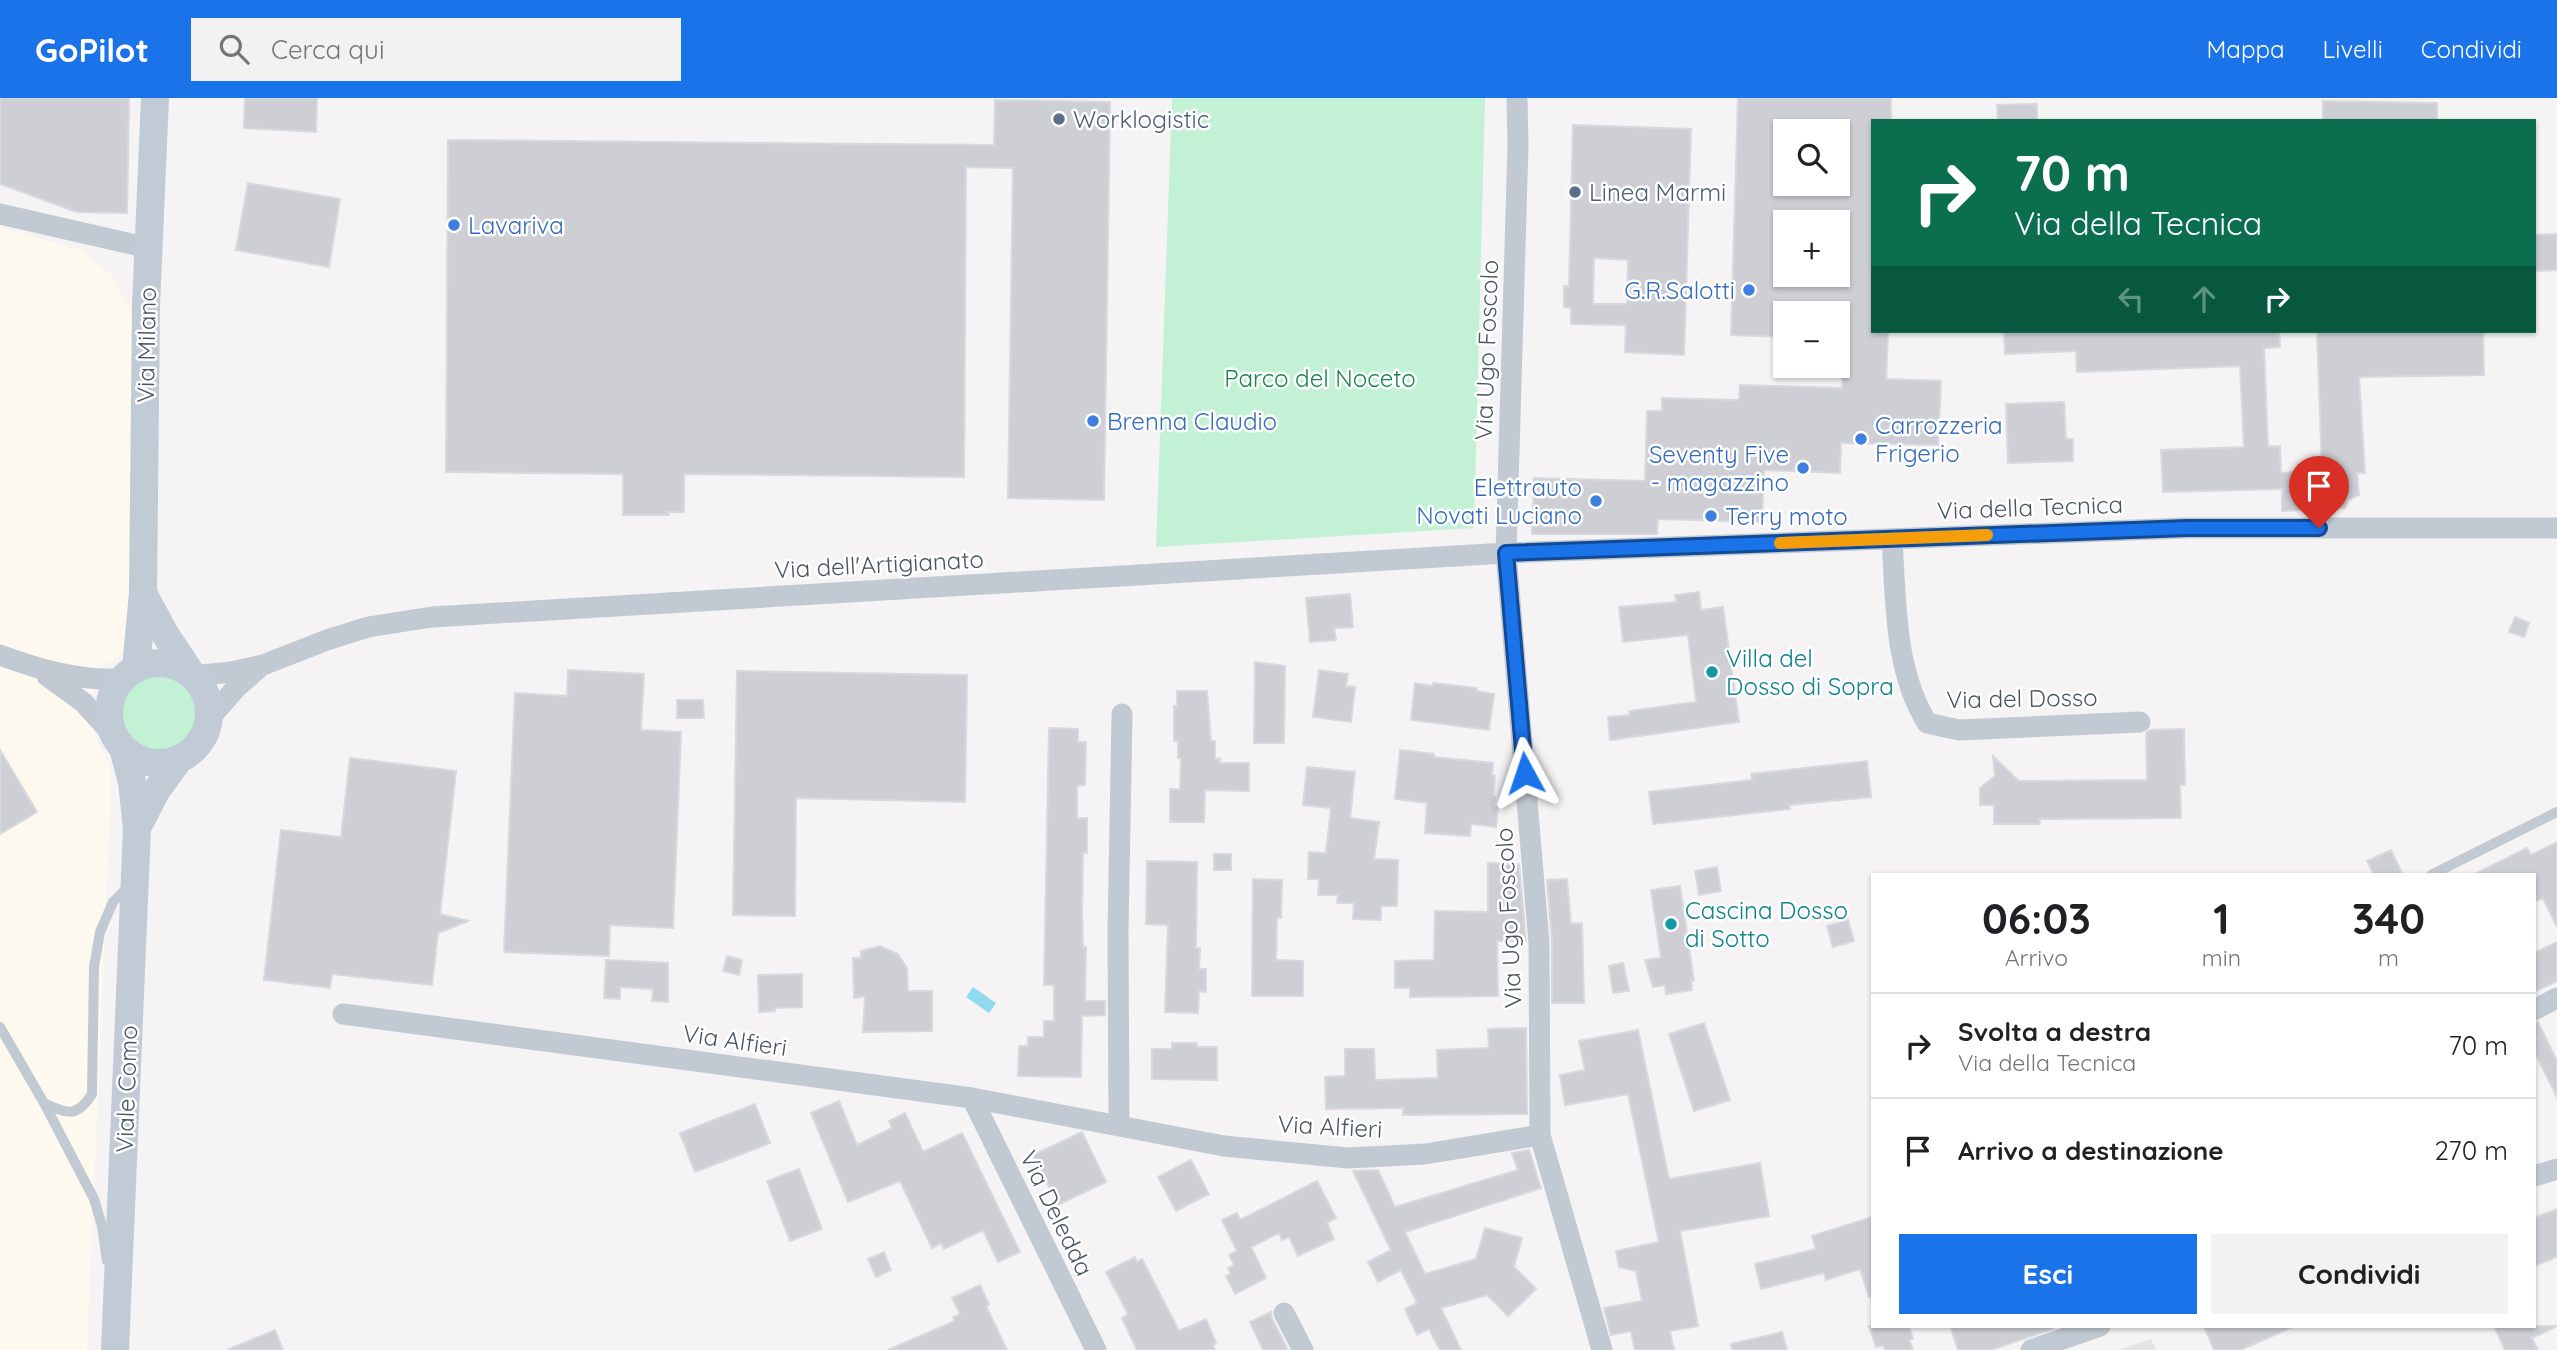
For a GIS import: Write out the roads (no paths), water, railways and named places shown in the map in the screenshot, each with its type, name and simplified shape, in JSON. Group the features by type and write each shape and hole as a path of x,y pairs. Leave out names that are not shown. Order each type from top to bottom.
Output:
{"main road":[{"name":"Via Milano","path":"129,673 143,593 149,248 155,98"},
{"path":"143,593 171,644 202,689 208,703 209,719 194,749 180,758 161,764 140,760 118,742 108,716 111,696 129,673 156,663 176,666 193,676"},
{"name":"Viale Como","path":"115,1350 137,828 132,782 118,742"},
{"path":"137,828 156,791 180,758"}],"street":[{"name":"Via Ugo Foscolo","path":"1517,98 1506,553 1539,943 1539,1135 1602,1350"},
{"path":"0,214 149,248"},
{"name":"Via della Tecnica","path":"1506,553 2187,528 2557,528"},
{"name":"Via del Dosso","path":"1892,539 1903,664 1915,702 1927,723 1959,730 2140,722"},
{"name":"Via dell'Artigianato","path":"193,676 263,665 352,631 419,618 1506,553"},
{"path":"0,654 37,668 82,678 129,673"},
{"name":"Via dell'Artigianato","path":"209,719 235,689 263,665"},
{"path":"37,668 83,702 118,742"},
{"path":"1119,1126 1118,931 1122,714"},
{"path":"2536,1009 2557,998"},
{"name":"Via Alfieri","path":"343,1014 972,1098 1224,1146 1348,1157 1425,1154 1539,1135"},
{"name":"Via Deledda","path":"972,1098 1096,1350"},
{"path":"2536,1175 2557,1169"},
{"path":"1284,1313 1303,1350"},
{"path":"2031,1350 2094,1328"}],"lane":[{"path":"2435,873 2557,813"},
{"path":"44,1103 72,1112 84,1107 92,1094 94,967 100,932 113,902 135,881"},
{"path":"0,1027 44,1103 94,1199 102,1226 107,1265 117,1306"}],"water":[{"path":"973,987 996,1003 989,1013 966,997"}],"place":[{"name":"Worklogistic","path":"1059,119"},
{"name":"Linea Marmi","path":"1575,192"},
{"name":"Lavariva","path":"454,225"},
{"name":"G.R.Salotti","path":"1749,290"},
{"name":"Brenna Claudio","path":"1093,421"},
{"name":"Carrozzeria Frigerio","path":"1861,439"},
{"name":"Seventy Five - magazzino","path":"1803,468"},
{"name":"Elettrauto Novati Luciano","path":"1596,501"},
{"name":"Terry moto","path":"1711,516"},
{"name":"Villa del Dosso di Sopra","path":"1712,672"},
{"name":"Cascina Dosso di Sotto","path":"1671,924"}],"park label":[{"name":"Parco del Noceto","path":"1320,378"}]}
